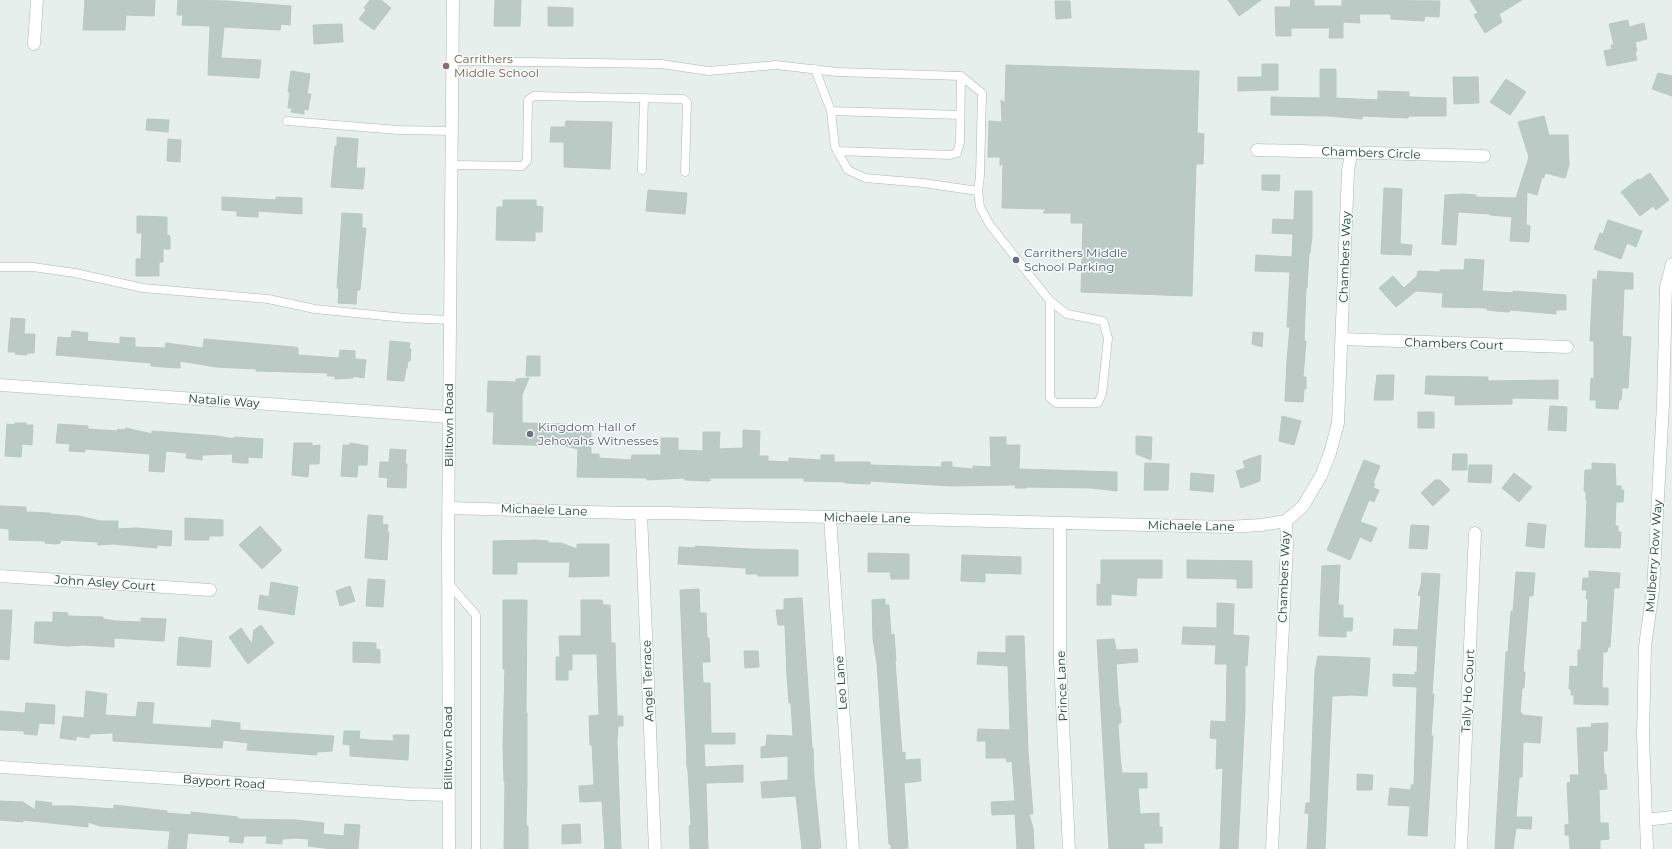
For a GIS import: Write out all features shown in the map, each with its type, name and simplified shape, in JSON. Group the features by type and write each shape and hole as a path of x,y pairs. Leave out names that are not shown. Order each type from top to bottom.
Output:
{"street":[{"path":"34,44 37,0"},
{"name":"Billtown Road","path":"449,849 448,583 453,0"},
{"name":"Chambers Circle","path":"1257,150 1484,156"},
{"name":"Chambers Way","path":"1272,849 1287,545 1286,521 1303,506 1321,476 1330,453 1338,423 1350,153"},
{"name":"Mulberry Row Way","path":"1647,849 1643,735 1645,646 1653,590 1668,405 1666,287 1672,264"},
{"name":"Chambers Court","path":"1342,339 1567,347"},
{"name":"Natalie Way","path":"0,385 449,417"},
{"name":"Michaele Lane","path":"449,508 641,514 668,513 1228,527 1261,525 1286,521"},
{"name":"Angel Terrace","path":"641,514 654,849"},
{"name":"Leo Lane","path":"830,518 853,849"},
{"name":"Prince Lane","path":"1060,523 1060,660 1069,849"},
{"name":"Tally Ho Court","path":"1461,849 1475,533"},
{"name":"John Asley Court","path":"0,576 210,590"},
{"name":"Bayport Road","path":"0,767 409,794 448,795"},
{"path":"1646,820 1672,817"}],"lane":[{"path":"453,61 661,64 708,71 776,65 837,72 961,76 982,93 980,176 978,191 980,207 990,225 1050,301 1066,314 1103,321 1108,338 1102,394 1098,403 1056,403 1050,398 1050,301"},
{"path":"815,69 831,111 835,147 848,170 865,178 923,183 978,191"},
{"path":"838,151 950,155 957,153 960,142 961,76"},
{"path":"452,165 522,166 527,161 528,100 534,96 683,99 687,102 685,172"},
{"path":"642,170 644,98"},
{"path":"831,111 960,115"},
{"path":"287,120 398,130 452,131"},
{"path":"0,267 33,267 75,273 143,288 268,299 314,309 405,318 450,320"},
{"path":"448,583 476,615 476,849"}],"building":[{"path":"85,0 155,0 154,16 126,15 125,30 83,30"},
{"path":"178,0 228,1 291,6 290,25 281,24 280,30 224,27 221,58 261,60 259,78 208,75 210,26 182,25 183,15 177,15"},
{"path":"370,0 381,0 391,8 374,30 359,19 366,10 364,8"},
{"path":"495,0 521,0 520,26 494,26"},
{"path":"1228,0 1261,0 1239,16"},
{"path":"1291,0 1314,0 1314,6 1342,6 1342,0 1440,1 1439,17 1425,16 1424,21 1391,19 1391,14 1359,14 1360,23 1343,22 1343,38 1329,38 1330,28 1291,28 1291,36 1276,36 1275,7 1290,7"},
{"path":"1470,0 1522,0 1499,14 1502,22 1485,33 1474,15 1478,13"},
{"path":"1055,1 1070,1 1071,18 1056,19"},
{"path":"548,7 573,8 573,26 548,26"},
{"path":"1628,20 1629,27 1644,23 1647,39 1635,42 1637,60 1607,66 1604,51 1612,49 1611,45 1614,45 1609,24"},
{"path":"342,24 343,42 314,44 313,25"},
{"path":"1262,64 1278,64 1278,90 1238,91 1238,77 1262,77"},
{"path":"1006,65 1199,71 1197,133 1204,134 1203,164 1196,164 1192,296 1081,292 1083,223 1071,223 1071,213 1043,213 1046,209 1002,208 1003,163 1000,166 1000,157 988,157 989,121 1002,122 1001,100 1005,103"},
{"path":"1320,69 1336,69 1336,98 1378,100 1378,91 1409,92 1409,97 1446,98 1446,116 1409,116 1408,118 1362,116 1362,119 1329,116 1271,115 1271,97 1320,98"},
{"path":"291,71 310,74 307,94 311,94 308,110 304,109 304,114 291,112 292,108 288,108 290,92 288,92"},
{"path":"1658,73 1672,76 1672,96 1652,89"},
{"path":"1453,77 1478,77 1479,103 1454,104"},
{"path":"1506,79 1526,92 1510,115 1490,102"},
{"path":"1544,116 1549,135 1568,135 1569,165 1565,178 1545,173 1544,178 1542,177 1537,195 1527,192 1526,225 1530,226 1529,242 1510,241 1512,217 1458,212 1456,245 1442,244 1445,195 1462,194 1476,195 1476,197 1516,198 1529,157 1518,122"},
{"path":"147,119 169,120 168,132 146,130"},
{"path":"566,121 612,122 610,169 564,167 564,142 550,142 551,127 565,127"},
{"path":"337,137 358,139 356,168 365,168 363,189 331,187"},
{"path":"168,139 181,140 180,162 167,161"},
{"path":"1650,173 1669,200 1656,210 1653,206 1640,216 1621,192 1638,179 1640,180"},
{"path":"1262,175 1280,175 1279,191 1262,190"},
{"path":"1384,188 1402,189 1400,244 1412,245 1411,255 1381,254"},
{"path":"648,190 687,193 685,214 646,211"},
{"path":"1295,191 1312,191 1312,236 1306,288 1304,341 1306,341 1303,377 1306,377 1306,389 1304,389 1303,402 1285,401 1290,327 1287,327 1290,272 1255,271 1256,255 1292,257 1293,234 1272,233 1273,219 1294,220"},
{"path":"222,197 276,200 276,197 302,198 302,214 258,211 258,217 237,216 237,211 222,210"},
{"path":"503,200 536,200 536,206 543,207 542,232 535,232 535,241 496,240 497,207 503,207"},
{"path":"342,213 362,214 362,228 366,228 360,290 357,290 356,304 338,303 339,289 337,288"},
{"path":"137,216 167,217 167,235 170,236 170,249 163,249 163,262 159,262 159,276 136,276 136,259 141,259 142,233 137,233"},
{"path":"1608,220 1642,231 1636,247 1627,243 1621,259 1594,249 1600,233 1603,234"},
{"path":"1465,259 1484,260 1482,291 1513,293 1513,291 1566,295 1566,310 1556,310 1556,314 1510,310 1509,312 1496,311 1487,310 1487,308 1442,307 1443,293 1416,291 1396,307 1379,288 1393,276 1404,288 1417,276 1418,271 1440,272 1440,270 1464,270"},
{"path":"1598,271 1633,273 1633,289 1624,289 1622,336 1631,337 1628,388 1622,388 1621,400 1619,400 1618,409 1596,408 1596,400 1590,400 1591,378 1594,379 1594,341 1590,341 1593,279 1597,280"},
{"path":"11,318 25,319 24,334 35,334 34,353 27,353 27,355 15,354 16,352 8,352"},
{"path":"72,331 88,333 87,341 120,344 120,337 135,338 135,347 165,348 166,343 203,348 204,339 294,347 298,348 298,355 339,358 340,350 355,351 355,359 366,360 364,378 353,376 353,378 335,379 335,376 327,376 328,373 256,371 256,369 216,367 180,361 180,368 163,367 151,366 151,363 56,355 58,337 71,338"},
{"path":"1253,332 1263,333 1262,347 1252,344"},
{"path":"390,341 410,343 410,361 408,361 404,381 387,380"},
{"path":"527,356 540,356 540,376 526,376"},
{"path":"1377,375 1394,375 1393,400 1374,400"},
{"path":"1426,376 1488,377 1488,381 1558,380 1558,399 1512,398 1512,404 1455,405 1455,396 1425,394"},
{"path":"529,378 522,395 522,423 567,424 567,430 591,431 591,454 599,454 599,458 631,460 632,455 661,455 661,438 678,438 678,450 703,451 703,432 720,432 719,449 743,448 743,430 760,431 759,456 768,456 768,461 789,462 789,458 821,460 821,455 834,455 834,462 870,462 870,465 941,467 942,462 952,462 952,467 973,469 973,466 991,467 990,437 1006,437 1006,445 1020,445 1019,469 1117,472 1117,491 1092,488 1015,488 1016,485 951,486 870,481 870,484 845,483 804,481 804,478 710,478 710,481 685,480 685,478 647,480 647,478 577,477 578,449 565,446 493,444 494,412 487,412 488,381 516,382 516,379"},
{"path":"1550,406 1567,407 1566,431 1548,430"},
{"path":"1418,412 1434,412 1434,428 1418,428"},
{"path":"1282,416 1301,421 1294,445 1279,441"},
{"path":"15,423 26,423 26,425 33,425 32,445 22,444 21,457 5,456 7,424 14,425"},
{"path":"58,424 88,426 88,429 117,431 118,429 124,430 126,428 152,434 152,431 217,436 235,439 234,437 263,439 262,458 248,457 248,463 242,463 232,462 233,454 202,455 202,460 186,458 187,453 166,451 164,472 149,471 150,454 85,449 85,452 69,451 70,444 56,443"},
{"path":"1136,436 1152,437 1151,460 1136,454"},
{"path":"294,443 312,443 312,446 320,445 319,464 309,464 308,477 292,475"},
{"path":"350,443 368,446 367,465 358,465 357,477 341,476 343,445 350,445"},
{"path":"390,449 406,450 406,488 387,487 388,478 379,477 380,462 389,462"},
{"path":"1453,454 1467,454 1467,470 1452,470"},
{"path":"1261,455 1260,481 1241,488 1236,471 1245,468 1243,461"},
{"path":"1364,460 1380,466 1373,483 1375,484 1373,488 1379,490 1374,502 1369,500 1360,522 1377,528 1371,542 1360,537 1350,560 1327,550"},
{"path":"1145,463 1169,464 1168,490 1144,490"},
{"path":"1592,463 1615,464 1616,486 1621,486 1621,490 1624,490 1623,502 1616,502 1615,526 1618,526 1618,532 1621,532 1620,548 1585,547 1587,500 1586,492 1584,491 1585,470 1592,470"},
{"path":"1469,465 1492,465 1491,483 1468,482"},
{"path":"1191,473 1214,475 1213,492 1190,490"},
{"path":"1514,473 1532,487 1519,502 1502,488"},
{"path":"1435,480 1440,480 1450,490 1433,506 1421,493"},
{"path":"0,506 26,507 26,512 79,516 100,521 118,521 118,529 136,528 172,531 171,546 157,545 157,548 113,544 98,545 98,542 61,540 60,543 56,544 45,543 45,541 9,540 9,529 0,528"},
{"path":"368,515 383,516 382,524 388,525 387,560 365,558"},
{"path":"185,518 223,520 223,536 209,536 209,540 185,540"},
{"path":"1528,523 1546,525 1544,548 1526,546"},
{"path":"1411,525 1429,526 1427,549 1409,548"},
{"path":"260,526 282,550 262,569 239,545"},
{"path":"493,541 548,541 548,543 561,543 577,549 577,544 609,544 609,576 569,577 570,562 517,562 517,574 493,574"},
{"path":"695,546 798,550 798,576 758,576 758,574 746,574 746,568 678,564 679,547 695,548"},
{"path":"868,553 909,554 909,579 891,579 890,572 868,572"},
{"path":"962,555 1021,557 1021,574 985,573 985,582 961,581"},
{"path":"1101,560 1162,560 1162,578 1137,578 1136,596 1111,594 1111,605 1097,605 1097,584 1101,585"},
{"path":"1187,560 1252,561 1252,588 1237,588 1237,579 1187,578"},
{"path":"1340,565 1338,605 1343,605 1343,618 1353,618 1352,631 1346,631 1346,637 1319,636 1322,566"},
{"path":"1589,571 1620,573 1619,588 1614,588 1610,647 1608,647 1607,652 1603,652 1602,688 1608,688 1608,705 1574,704 1574,695 1571,695 1571,689 1569,689 1570,666 1578,667 1578,650 1581,650 1582,622 1587,623 1587,590 1582,590 1583,578 1589,578"},
{"path":"1516,572 1535,573 1533,596 1529,596 1523,672 1525,672 1524,688 1522,688 1520,713 1522,713 1522,715 1542,717 1540,743 1523,742 1522,777 1519,777 1516,817 1532,817 1531,829 1516,828 1513,849 1495,849 1506,652 1508,652 1511,611 1513,612"},
{"path":"1422,573 1440,574 1432,694 1434,694 1431,736 1433,736 1427,836 1408,835 1410,806 1388,805 1390,788 1411,790 1411,785 1414,785 1417,687 1393,686 1393,674 1415,675 1415,672 1417,672 1418,646 1393,645 1394,629 1418,630 1421,596 1418,595"},
{"path":"368,579 385,580 383,607 366,606"},
{"path":"271,582 298,587 294,615 258,609 260,595 269,597"},
{"path":"350,586 355,601 340,606 336,591"},
{"path":"699,589 700,613 706,613 707,638 709,638 710,662 702,662 703,683 710,683 711,733 735,733 735,744 704,744 705,767 743,765 743,782 706,783 708,849 690,849 689,826 691,825 688,771 686,761 680,590"},
{"path":"802,598 814,778 821,848 814,849 802,849 796,796 762,798 761,782 788,780 788,756 761,758 761,747 766,746 767,735 793,736 791,703 789,703 787,676 785,625 778,625 776,610 784,610 784,599"},
{"path":"885,599 885,605 889,605 891,635 894,634 902,753 905,752 905,760 920,759 921,781 904,783 908,848 893,849 891,849 891,844 889,844 877,664 873,639 872,600"},
{"path":"503,600 527,600 526,826 528,826 528,849 504,849 505,782 503,745 505,669 503,669"},
{"path":"581,600 602,600 603,605 610,605 611,643 615,643 617,716 623,716 623,726 618,726 617,741 621,849 605,849 602,801 580,802 579,786 594,785 589,716 599,715 597,654 572,654 572,670 568,670 568,680 556,680 556,657 560,657 559,636 581,636"},
{"path":"1217,603 1234,604 1233,635 1249,636 1247,666 1245,666 1245,710 1238,849 1220,849 1223,768 1216,769 1217,739 1210,738 1211,721 1226,722 1227,664 1215,664 1216,645 1182,644 1183,627 1217,628"},
{"path":"0,610 12,610 9,660 0,659"},
{"path":"53,612 68,613 67,616 103,617 103,619 115,621 141,622 141,618 166,619 164,641 114,638 114,647 83,645 67,646 34,643 35,622 53,622"},
{"path":"261,625 274,643 248,664 229,637 241,628 252,644 254,630"},
{"path":"1006,636 1024,636 1028,751 1033,814 1029,814 1033,828 1034,849 1017,849 1015,814 992,815 991,802 1015,801 1012,761 1007,762 1006,758 986,758 986,741 977,741 978,729 1010,730 1008,666 977,664 978,652 1006,653"},
{"path":"179,637 212,641 210,667 177,665"},
{"path":"1114,639 1116,650 1137,649 1138,662 1116,664 1121,723 1118,724 1122,773 1147,773 1147,788 1138,788 1140,814 1159,813 1159,827 1162,827 1162,843 1144,843 1144,849 1109,849 1097,640"},
{"path":"353,642 376,643 376,649 380,650 380,663 353,662"},
{"path":"744,651 758,651 759,667 745,668"},
{"path":"1318,656 1370,658 1367,696 1332,696 1325,849 1307,849 1309,814 1305,813 1306,803 1310,803 1315,671"},
{"path":"86,691 107,694 105,715 136,717 138,702 154,703 152,724 211,728 212,720 240,723 240,730 334,736 332,751 317,752 317,755 247,750 248,743 223,740 222,748 113,741 113,733 90,734 89,738 76,736 76,740 60,738 63,716 84,718"},
{"path":"26,703 55,705 54,724 39,723 37,735 24,734 24,731 0,730 0,711 25,713"},
{"path":"1608,723 1607,751 1603,751 1604,774 1606,774 1607,789 1599,790 1600,823 1608,823 1609,839 1600,840 1600,849 1570,849 1569,835 1565,835 1565,825 1569,824 1567,783 1571,782 1570,775 1579,775 1577,728 1592,727 1591,724"},
{"path":"344,731 360,731 359,739 369,740 394,741 393,735 409,735 408,760 350,756 350,745 343,744"},
{"path":"1357,774 1373,775 1372,790 1357,790"},
{"path":"0,801 23,802 35,810 36,801 52,803 51,806 114,809 114,805 167,811 167,813 191,815 191,812 238,817 238,819 296,820 324,823 323,834 344,836 345,824 360,825 358,849 332,849 308,846 309,839 282,839 282,844 266,843 267,836 244,836 243,843 229,842 230,836 188,833 186,849 168,849 170,831 100,826 88,822 88,827 23,820 23,822 0,820"},
{"path":"580,824 581,843 562,844 562,825"}],"place":[{"name":"Carrithers Middle School","path":"446,66"},
{"name":"Carrithers Middle School Parking","path":"1016,260"},
{"name":"Kingdom Hall of Jehovahs Witnesses","path":"530,434"}]}
